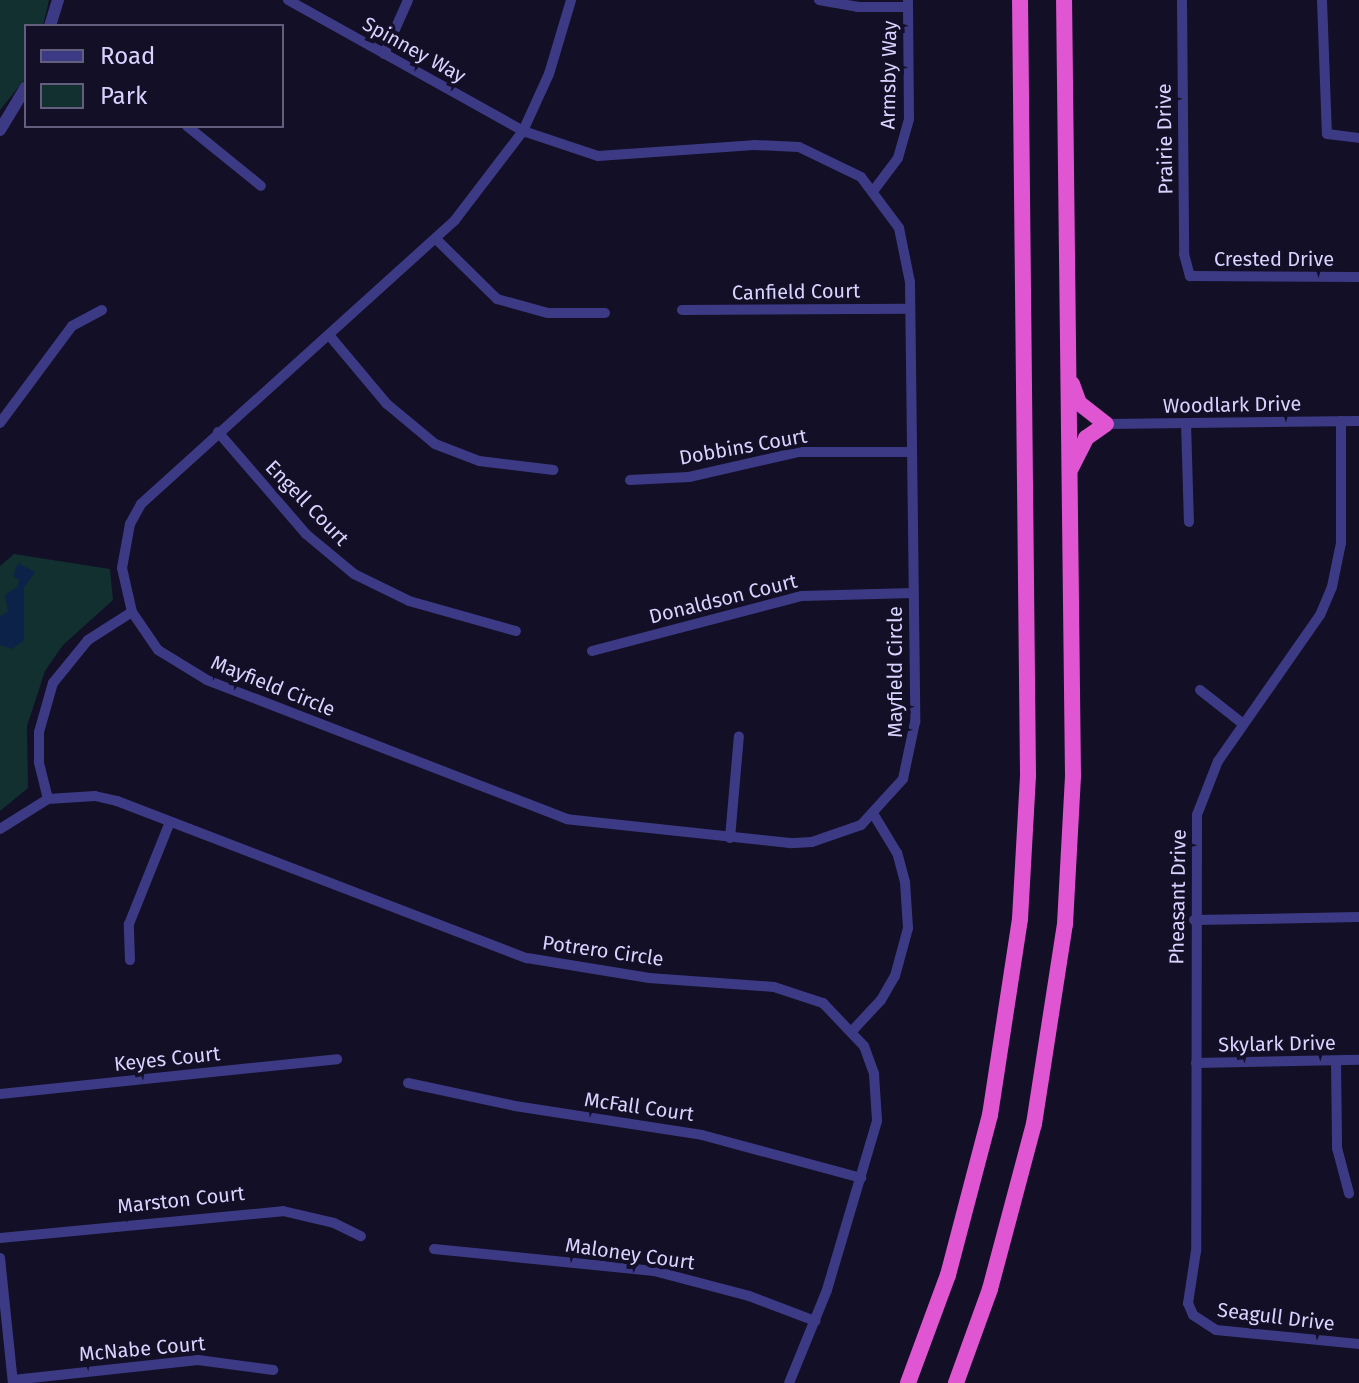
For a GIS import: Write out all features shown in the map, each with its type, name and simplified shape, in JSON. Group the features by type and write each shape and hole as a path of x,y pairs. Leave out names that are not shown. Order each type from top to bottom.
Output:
{"highway":[{"path":"908,1383 948,1275 987,1130 1020,919 1028,775 1020,0"},
{"path":"956,1383 1015,1203 1058,982 1073,776 1064,0"},
{"path":"1068,372 1079,403 1106,424 1086,438 1069,473"}],"street":[{"path":"51,24 58,0"},
{"name":"Spinney Way","path":"288,0 523,131"},
{"path":"384,54 408,0"},
{"path":"523,131 549,74 571,0"},
{"path":"819,0 857,7 908,3"},
{"name":"Prairie Drive","path":"1182,0 1184,254 1190,276"},
{"path":"1322,0 1327,134 1359,138"},
{"name":"Armsby Way","path":"874,190 898,158 909,119 908,3"},
{"path":"0,130 24,90"},
{"path":"189,128 261,186"},
{"name":"Mayfield Circle","path":"523,131 598,156 799,147 838,162 874,190 905,243 910,309 913,593 911,755 903,779 874,815 837,836 812,842 730,838 597,825 499,796 207,680 158,650 132,612 122,568 130,524 157,486 436,239 481,189 523,131"},
{"path":"436,239 497,299 548,313 605,313"},
{"name":"Crested Drive","path":"1190,276 1359,277"},
{"name":"Canfield Court","path":"682,310 910,309"},
{"path":"0,423 72,326 102,310"},
{"path":"329,335 387,404 435,444 479,461 553,470"},
{"name":"Pheasant Drive","path":"1193,1315 1188,1303 1196,1251 1194,920 1197,815 1212,773 1242,723 1320,615 1332,587 1341,543 1341,421"},
{"name":"Woodlark Drive","path":"1106,424 1359,421"},
{"path":"1186,423 1189,522"},
{"name":"Engell Court","path":"218,432 306,534 354,574 409,601 516,631"},
{"name":"Dobbins Court","path":"630,480 689,477 799,452 911,452"},
{"name":"Donaldson Court","path":"592,651 802,596 913,593"},
{"path":"48,799 39,762 39,732 53,683 88,640 132,612"},
{"path":"1200,690 1242,723"},
{"path":"730,838 739,736"},
{"name":"Potrero Circle","path":"0,829 48,799 95,796 170,822 490,947 568,968 801,992 823,1003 853,1030 874,1074 877,1121 815,1321 789,1383"},
{"path":"853,1030 881,1000 895,976 908,928 901,868 874,815"},
{"path":"130,960 129,924 170,822"},
{"path":"1194,920 1359,917"},
{"name":"Keyes Court","path":"0,1094 337,1059"},
{"name":"Skylark Drive","path":"1196,1063 1359,1060"},
{"path":"1336,1061 1337,1148 1349,1193"},
{"name":"McFall Court","path":"408,1083 515,1106 702,1135 861,1178"},
{"name":"Marston Court","path":"0,1238 268,1211 308,1215 361,1236"},
{"name":"Maloney Court","path":"434,1249 654,1271 749,1296 815,1321"},
{"path":"0,1258 13,1381"},
{"name":"Seagull Drive","path":"1193,1315 1216,1330 1359,1344"},
{"name":"McNabe Court","path":"13,1381 198,1360 273,1370"}],"green space":[{"path":"0,0 49,0 43,24 24,24 24,80 0,110"},
{"path":"14,554 110,569 113,600 63,645 45,671 27,726 28,788 0,811 0,566"}],"water":[{"path":"18,563 35,572 24,588 24,640 12,649 0,645 0,616 8,612 5,595 17,587 19,580 13,576"}]}
